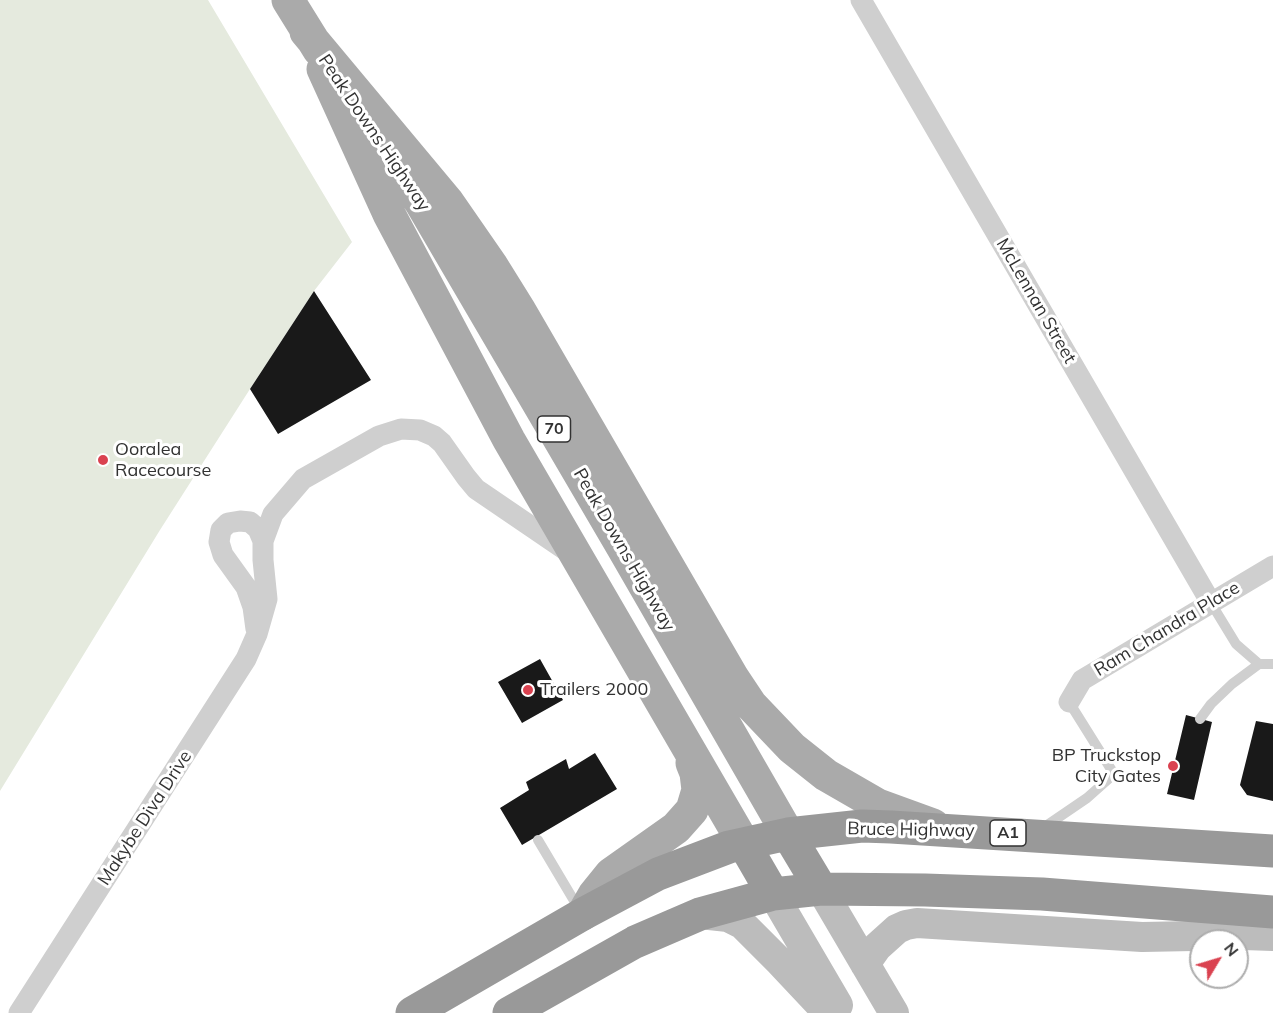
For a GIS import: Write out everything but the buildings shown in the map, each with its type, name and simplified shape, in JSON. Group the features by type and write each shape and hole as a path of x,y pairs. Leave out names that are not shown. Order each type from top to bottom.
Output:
{"highway":[{"name":"Bruce Highway","path":"412,1013 583,914 658,874 699,857 788,834 862,826 1273,851"},
{"name":"Peak Downs Highway","path":"788,834 821,889"},
{"name":"Peak Downs Highway","path":"744,844 773,894"},
{"path":"509,1013 634,942 700,914 773,894 821,889 874,888 1042,894 1273,912"}],"main road":[{"name":"Peak Downs Highway","path":"288,0 306,32 422,203 788,834"},
{"name":"Peak Downs Highway","path":"306,32 389,214 509,440 744,844"},
{"path":"306,32 447,201 492,266 751,705 792,748 840,784 898,813 949,830"},
{"path":"583,914 594,895 611,874 676,828 693,807 698,795 697,779 681,738"}],"street":[{"name":"McLennan Street","path":"861,0 1211,603"},
{"name":"Makybe Diva Drive","path":"24,1008 246,659 257,634 267,599 263,541 273,514 303,479 373,438 396,429 409,428 434,436 446,447 476,489 577,558"},
{"path":"257,634 253,607 246,587 224,555 219,542 221,530 228,523 240,521 250,522 258,530 263,541"},
{"name":"Ram Chandra Place","path":"1070,702 1082,680 1273,566"},
{"path":"821,889 894,1013"},
{"path":"773,894 842,1013"},
{"path":"700,914 728,917 741,924 828,1013"},
{"path":"865,964 877,947 897,929 917,923 1142,937 1273,936"}],"lane":[{"path":"1211,603 1236,644 1259,664"},
{"path":"1200,719 1211,704 1232,684 1259,664 1273,664"},
{"path":"1033,835 1087,798 1114,774 1070,702"},
{"path":"538,840 583,914"}],"shaded area":[{"name":"Ooralea Racecourse","path":"0,0 208,0 352,242 314,291 250,389 160,530 0,791"}],"place":[{"name":"Ooralea Racecourse","path":"103,460"},
{"name":"Trailers 2000","path":"528,690"},
{"name":"BP Truckstop City Gates","path":"1173,766"}]}
